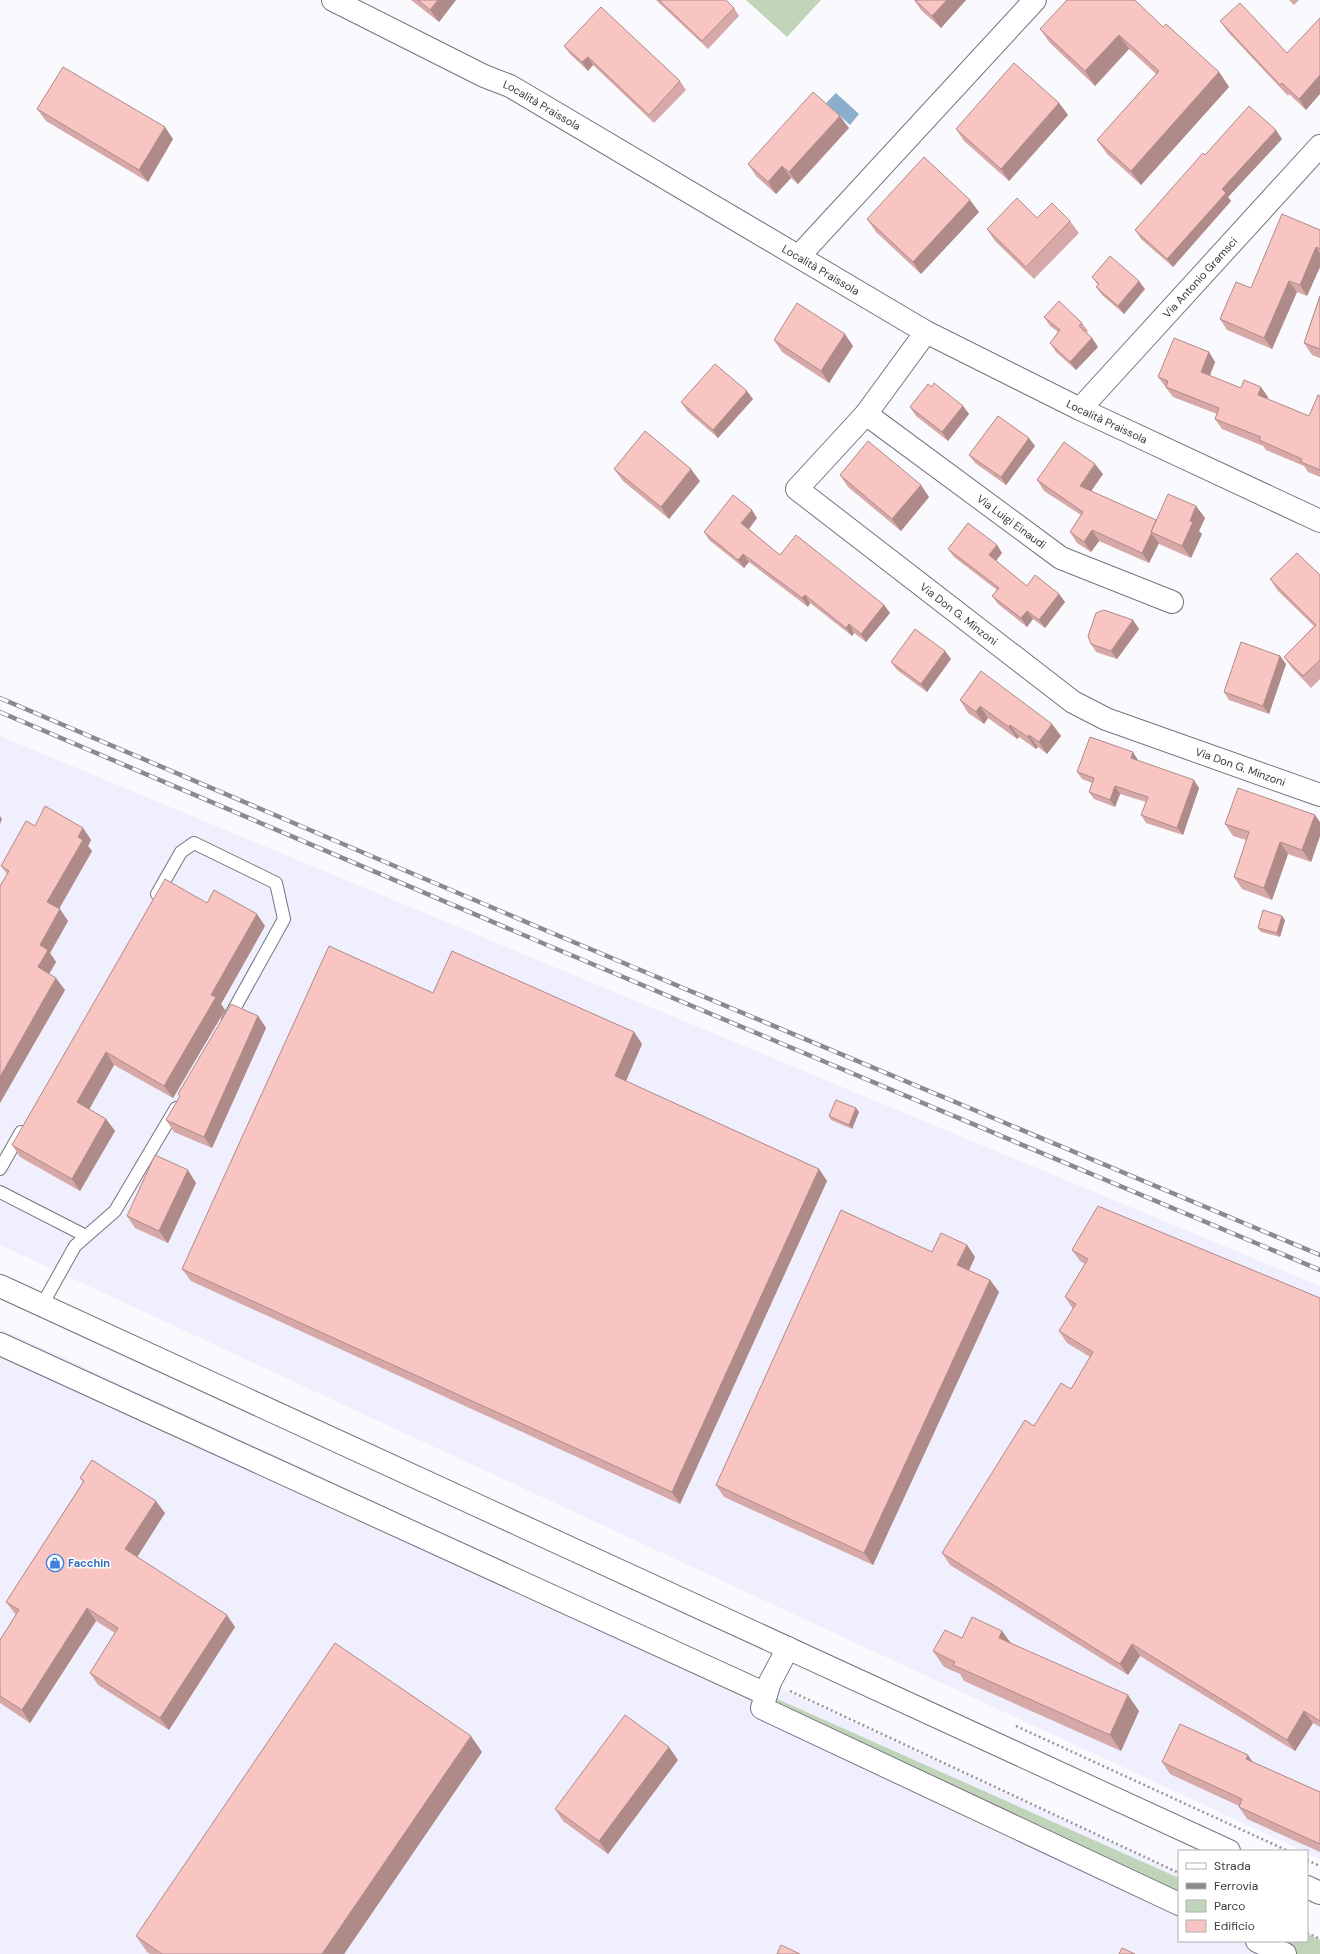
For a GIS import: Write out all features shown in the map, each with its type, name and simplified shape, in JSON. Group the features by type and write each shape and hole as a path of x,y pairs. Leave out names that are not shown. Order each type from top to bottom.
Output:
{"street":[{"name":"Località Praissola","path":"333,0 484,76 510,86 926,332 1080,409 1320,520"},
{"path":"799,256 1035,0"},
{"name":"Via Antonio Gramsci","path":"1080,409 1320,146"},
{"name":"Via Don G. Minzoni","path":"926,332 866,414 797,488 1073,702 1106,719 1320,795"},
{"name":"Via Luigi Einaudi","path":"866,414 1061,558 1172,602"},
{"path":"0,1286 1227,1850"},
{"path":"0,1344 766,1694"},
{"path":"788,1648 770,1682 762,1708 1178,1904"},
{"path":"1308,1887 1320,1893"},
{"path":"1259,1942 1285,1954"}],"lane":[{"path":"149,907 181,852 194,843 276,882 284,919 220,1033"},
{"path":"42,1305 75,1246 115,1211 184,1095"},
{"path":"0,1169 28,1120"},
{"path":"0,1192 86,1236"}],"path":[{"path":"1308,1860 1320,1866"},
{"path":"1308,1933 1320,1939"}],"shaded area":[{"path":"0,736 1320,1286 1320,1859 1308,1853 1308,1850 1301,1850 0,1245"},
{"path":"0,1328 1178,1873 1178,1942 1308,1942 1308,1932 1320,1938 1320,1954 0,1954"}],"green space":[{"path":"746,0 821,0 787,37"},
{"path":"766,1694 1178,1878 1178,1904 762,1708"},
{"path":"1308,1934 1320,1940 1320,1954 1285,1954 1259,1942 1308,1942"}],"water":[{"path":"836,93 859,114 850,125 826,103"}],"building":[{"path":"418,0 438,0 430,10"},
{"path":"659,0 726,0 734,8 702,41"},
{"path":"915,0 947,0 932,16"},
{"path":"1067,0 1135,0 1163,27 1166,24 1219,72 1131,171 1097,140 1159,71 1119,35 1085,71 1040,29"},
{"path":"1240,3 1287,53 1320,18 1320,75 1299,99 1282,83 1280,85 1220,21"},
{"path":"601,7 680,81 649,115 588,57 582,62 564,46"},
{"path":"1014,63 1059,103 1001,169 956,129"},
{"path":"63,67 165,127 139,170 37,109"},
{"path":"813,92 840,116 789,172 782,166 768,182 748,164"},
{"path":"1249,106 1276,130 1222,189 1226,193 1167,259 1135,230 1203,153 1205,155"},
{"path":"924,157 970,200 913,262 867,219"},
{"path":"1017,198 1037,218 1052,203 1070,221 1026,267 987,229"},
{"path":"1282,214 1320,230 1320,249 1316,247 1300,285 1289,281 1264,338 1220,319 1236,282 1251,288"},
{"path":"1110,256 1139,281 1118,306 1096,287 1099,284 1092,277"},
{"path":"1320,296 1320,349 1304,343"},
{"path":"1059,301 1082,323 1079,326 1092,338 1070,362 1050,343 1060,330 1044,317"},
{"path":"797,303 845,334 821,371 774,340"},
{"path":"1174,338 1209,352 1201,372 1241,388 1244,380 1261,387 1258,395 1309,416 1318,395 1320,396 1320,470 1301,462 1302,459 1259,440 1261,437 1215,419 1219,408 1166,387 1168,381 1158,377"},
{"path":"715,364 747,391 713,430 681,402"},
{"path":"934,383 963,406 942,432 910,407 928,384 932,387"},
{"path":"998,416 1029,438 1001,477 969,455"},
{"path":"645,431 691,469 661,507 614,469"},
{"path":"868,441 921,485 892,519 840,475"},
{"path":"1064,442 1095,464 1080,486 1156,520 1142,553 1092,530 1084,542 1070,532 1083,512 1037,480"},
{"path":"1168,494 1196,506 1190,521 1193,522 1182,546 1151,532"},
{"path":"733,495 752,510 741,523 780,555 796,535 884,605 861,634 849,624 846,628 805,595 802,598 743,554 738,560 704,532"},
{"path":"968,523 997,545 989,555 1027,586 1035,575 1059,594 1039,620 1027,611 1021,618 992,596 999,588 948,549"},
{"path":"1297,553 1320,575 1320,660 1303,676 1284,657 1316,625 1270,579"},
{"path":"1104,610 1133,620 1111,651 1091,644 1088,636 1096,613"},
{"path":"915,629 945,651 921,684 891,662"},
{"path":"1241,642 1280,656 1263,706 1224,692"},
{"path":"981,671 1052,724 1039,742 1029,735 1028,737 1010,725 1009,727 980,706 976,712 960,700"},
{"path":"1090,737 1133,752 1131,758 1194,780 1177,828 1141,815 1148,797 1115,786 1110,800 1089,792 1094,778 1077,772"},
{"path":"1238,788 1315,815 1302,850 1280,842 1264,888 1234,877 1249,832 1225,824"},
{"path":"45,806 83,828 78,837 83,840 47,902 60,909 40,945 48,950 38,967 56,978 0,1077 0,886 9,871 1,866 26,821 35,826"},
{"path":"165,879 207,903 214,890 257,914 211,995 216,997 164,1086 106,1052 77,1102 106,1119 72,1179 12,1145"},
{"path":"1263,910 1282,916 1277,933 1258,928"},
{"path":"329,946 433,993 452,951 634,1032 615,1076 819,1169 672,1492 182,1269"},
{"path":"231,1004 258,1016 204,1137 166,1120 180,1096 178,1094"},
{"path":"836,1100 856,1108 849,1125 829,1116"},
{"path":"155,1155 188,1170 159,1231 127,1216"},
{"path":"1098,1206 1320,1298 1320,1721 1304,1711 1287,1740 1132,1644 1120,1664 942,1553 1025,1420 1034,1426 1061,1383 1071,1389 1093,1352 1059,1331 1076,1304 1065,1297 1088,1259 1072,1250"},
{"path":"841,1210 932,1252 941,1233 967,1245 957,1265 990,1280 864,1553 716,1485"},
{"path":"92,1460 156,1501 125,1549 227,1615 160,1718 90,1673 118,1628 87,1608 22,1710 0,1696 0,1640 19,1610 6,1602 84,1481 80,1478"},
{"path":"972,1617 1002,1631 999,1638 1128,1695 1110,1735 953,1665 955,1662 933,1651 945,1630 962,1638"},
{"path":"335,1643 471,1736 322,1954 162,1954 136,1936"},
{"path":"625,1715 669,1747 599,1841 555,1809"},
{"path":"1180,1724 1248,1755 1246,1759 1320,1792 1320,1844 1239,1807 1242,1799 1162,1762"},
{"path":"781,1945 800,1954 777,1954"},
{"path":"1122,1948 1135,1954 1119,1954"}],"railway":[{"path":"0,698 552,933 1320,1255"},
{"path":"0,712 547,945 1320,1270"}],"place":[{"name":"Facchin","path":"55,1563"}]}
